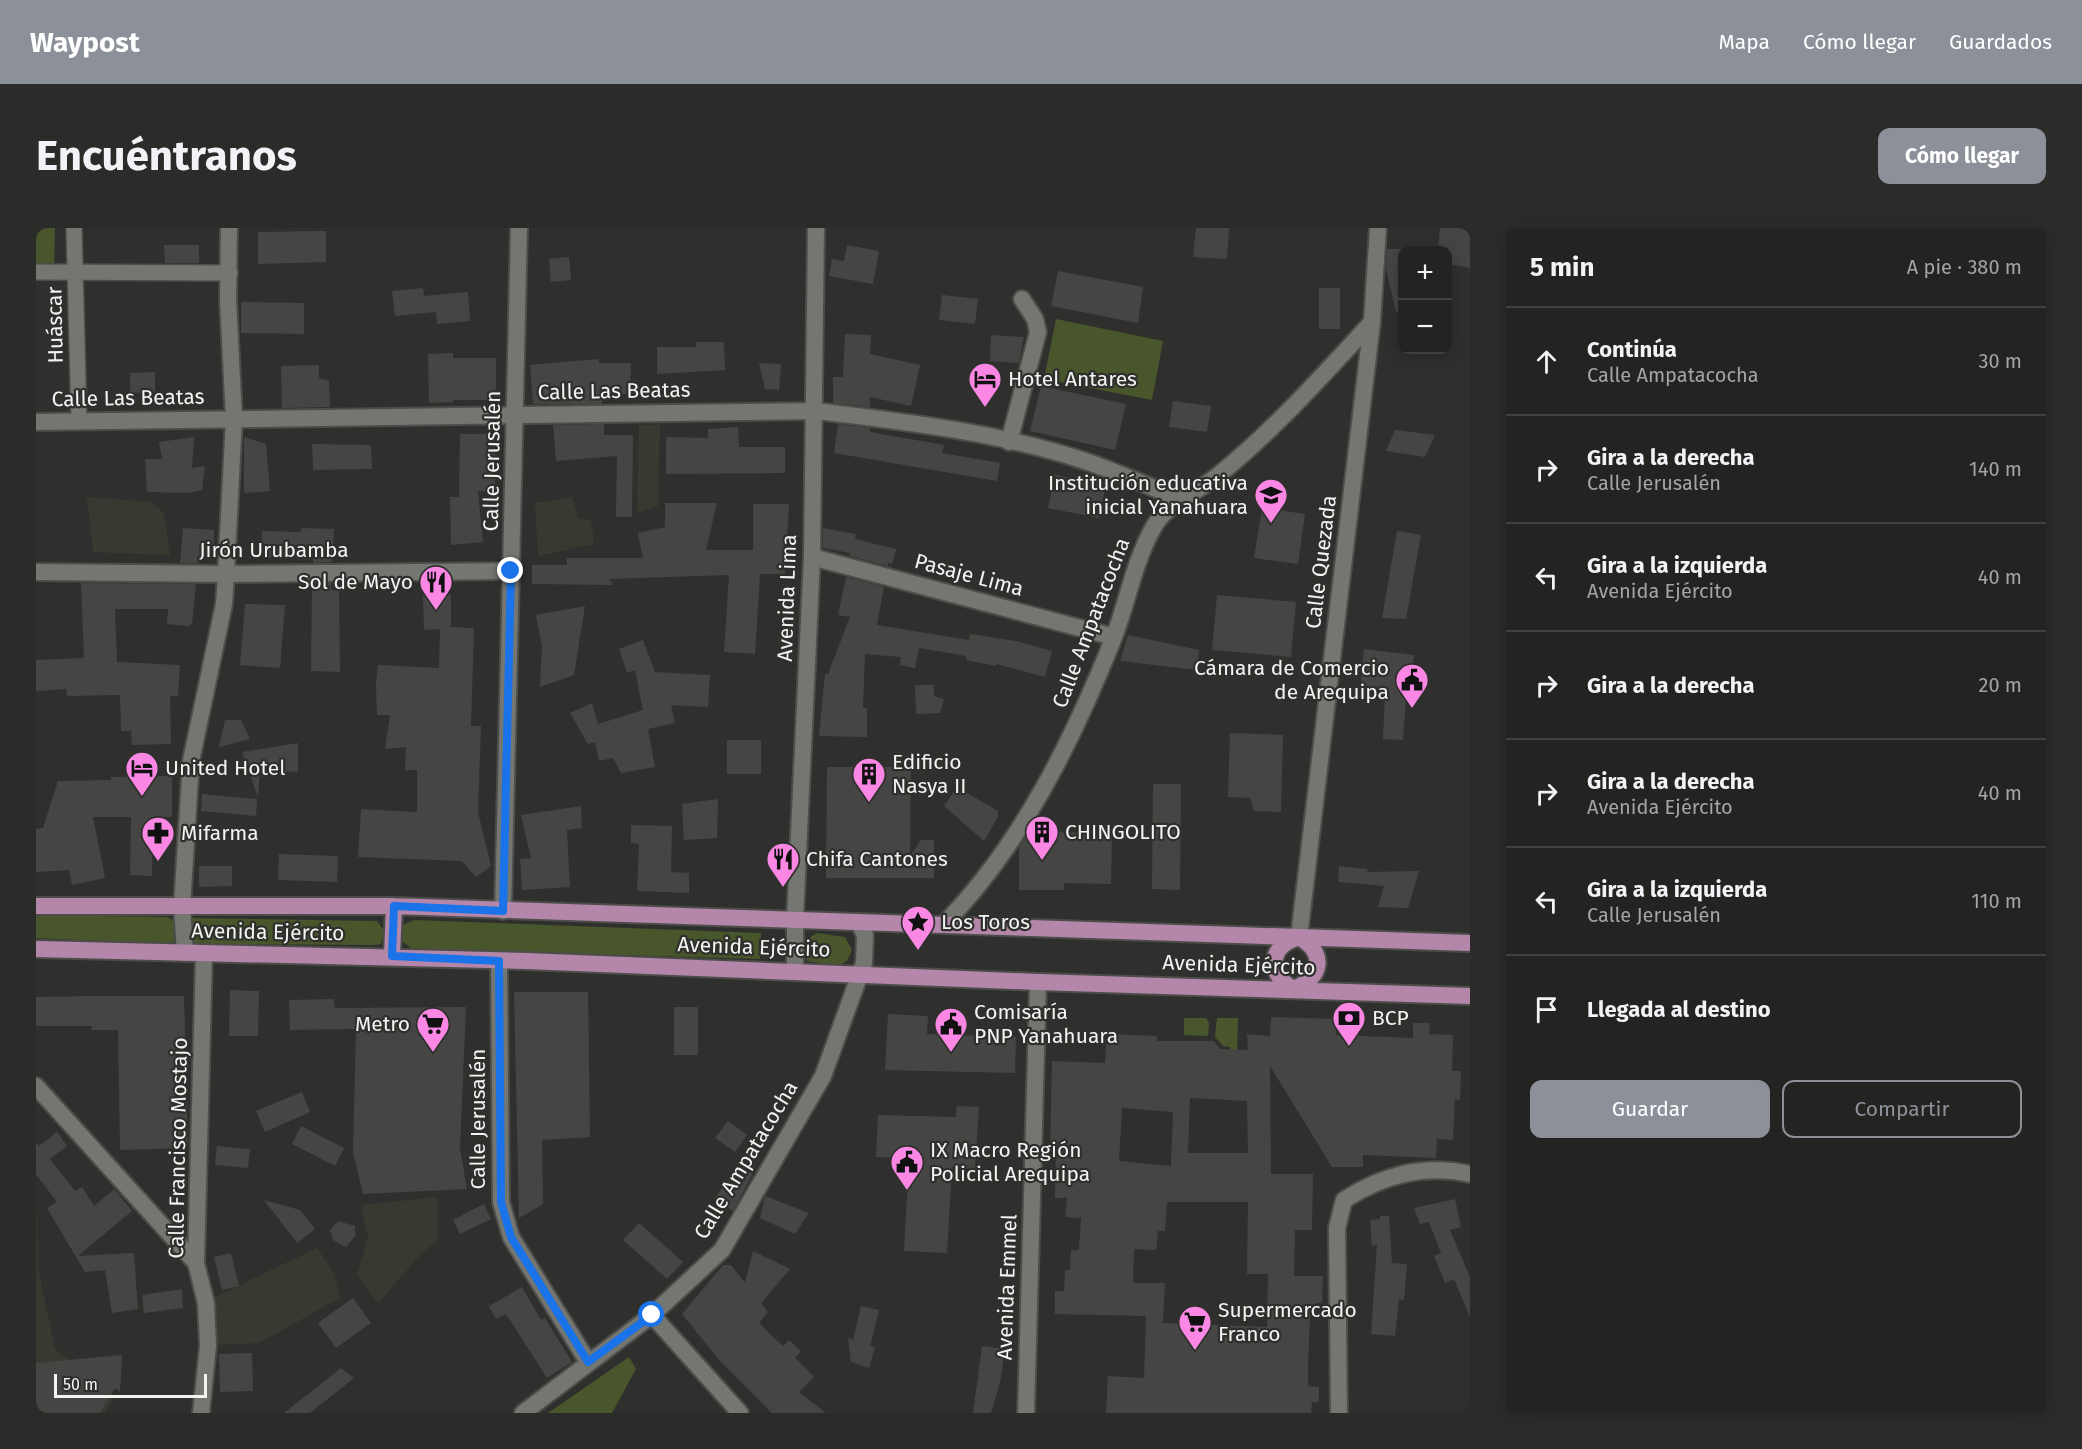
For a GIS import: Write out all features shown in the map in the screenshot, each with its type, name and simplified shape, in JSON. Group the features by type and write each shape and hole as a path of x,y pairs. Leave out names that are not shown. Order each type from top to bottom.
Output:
{"main road":[{"name":"Avenida Ejército","path":"36,906 394,906 1470,943"},
{"path":"392,956 394,906"},
{"path":"1299,937 1310,943 1316,953 1318,965 1313,977 1304,985 1293,989 1282,983 1275,973 1274,961 1278,949 1287,941 1299,937"},
{"name":"Avenida Ejército","path":"36,950 392,956 795,970 1038,982 1470,996"}],"street":[{"name":"Huáscar","path":"74,228 79,421"},
{"path":"184,953 182,906 191,761 224,604 226,574 234,419 228,299 229,228"},
{"name":"Calle Jerusalén","path":"503,911 519,228"},
{"name":"Avenida Lima","path":"795,970 795,918 812,557 816,411 816,228"},
{"name":"Calle Quezada","path":"1299,937 1372,322 1378,228"},
{"path":"36,272 230,273"},
{"path":"1009,442 1038,332 1035,319 1022,299"},
{"name":"Calle Ampatacocha","path":"943,925 966,902 1016,832 1060,760 1114,637 1152,530 1165,511 1221,474 1303,397 1372,322"},
{"name":"Calle Las Beatas","path":"36,422 816,411 883,419 1009,442 1090,463 1181,499"},
{"name":"Pasaje Lima","path":"812,557 1114,637"},
{"name":"Jirón Urubamba","path":"36,572 226,574 511,571"},
{"name":"Calle Ampatacocha","path":"523,1413 652,1315 722,1250 823,1076 860,974 866,949 865,935 859,923"},
{"name":"Calle Francisco Mostajo","path":"201,1413 208,1336 206,1303 196,1263 204,954"},
{"name":"Calle Jerusalén","path":"499,961 501,1202 511,1237 588,1362"},
{"name":"Avenida Emmel","path":"1026,1413 1038,982"},
{"path":"36,1086 196,1263"},
{"path":"1340,1413 1337,1228 1344,1200 1371,1183 1407,1173 1449,1170 1470,1174"},
{"path":"652,1315 740,1413"}],"shaded area":[{"path":"639,425 660,425 658,506 637,513"},
{"path":"87,497 151,502 164,513 170,555 93,552"},
{"path":"572,497 578,518 591,520 594,544 538,556 535,503"},
{"path":"437,1197 438,1239 418,1257 378,1304 357,1275 368,1236 361,1205"},
{"path":"36,1200 38,1268 55,1349 115,1396 105,1413 36,1413"},
{"path":"317,1248 334,1273 340,1298 259,1343 216,1345 215,1297"}],"green space":[{"path":"36,228 55,228 54,270 36,269"},
{"path":"1056,319 1163,341 1152,400 1044,379"},
{"path":"36,915 167,917 175,921 177,937 172,943 165,944 36,938"},
{"path":"191,918 377,921 385,932 381,944 375,945 190,944"},
{"path":"414,920 761,933 760,959 412,949 402,941 403,925"},
{"path":"817,933 845,937 852,950 847,961 837,966 807,961 803,947 810,937"},
{"path":"1184,1018 1206,1018 1209,1023 1208,1036 1184,1035"},
{"path":"1217,1018 1238,1018 1237,1055 1232,1056 1230,1047 1223,1046 1215,1037"},
{"path":"629,1357 636,1369 612,1413 548,1413"}],"building":[{"path":"1196,228 1229,228 1227,259 1193,257"},
{"path":"1440,228 1470,228 1470,268 1452,265 1452,246 1438,246"},
{"path":"326,231 326,262 258,264 258,232"},
{"path":"164,245 199,245 199,263 165,263"},
{"path":"847,245 879,251 873,284 829,276 832,259 844,261"},
{"path":"1387,249 1398,249 1398,312 1396,312 1386,269"},
{"path":"569,257 571,280 551,282 549,259"},
{"path":"1058,271 1143,287 1138,323 1051,306"},
{"path":"423,288 424,296 468,292 470,321 437,324 436,312 395,316 392,291"},
{"path":"1319,288 1340,288 1340,329 1319,329"},
{"path":"942,295 978,299 975,324 939,320"},
{"path":"241,302 304,303 304,334 241,333"},
{"path":"845,334 871,335 870,354 920,365 911,406 870,397 870,407 833,403 833,377 843,377"},
{"path":"991,335 1024,337 1019,363 990,361"},
{"path":"696,342 724,342 725,370 657,374 657,347 696,347"},
{"path":"453,353 453,358 496,358 496,400 453,400 453,402 429,403 428,354"},
{"path":"598,359 599,363 631,363 630,394 601,394 602,404 533,404 530,365"},
{"path":"759,363 781,364 779,390 765,389"},
{"path":"319,365 319,378 329,381 330,407 282,408 281,366"},
{"path":"155,372 155,392 130,393 130,373"},
{"path":"1041,386 1126,404 1115,450 1030,431"},
{"path":"1173,401 1211,406 1207,432 1169,427"},
{"path":"604,424 604,435 633,435 632,517 616,517 617,456 556,461 553,425"},
{"path":"838,424 870,428 870,432 944,445 942,453 1000,463 997,481 834,453"},
{"path":"738,427 739,447 785,447 785,473 666,474 666,437 708,438 708,429"},
{"path":"1395,430 1435,435 1425,457 1386,451"},
{"path":"460,434 495,434 495,492 478,491 483,542 451,545 450,497 459,497"},
{"path":"194,437 192,468 205,466 202,490 188,493 147,492 145,459 162,459 159,442"},
{"path":"244,437 266,444 270,491 244,493"},
{"path":"312,444 371,445 372,469 313,470"},
{"path":"1055,475 1106,485 1099,518 1048,508"},
{"path":"665,503 717,503 706,550 753,550 753,504 789,504 785,574 760,574 755,654 724,652 729,575 609,579 613,585 532,584 532,565 567,565 567,558 643,558 638,533 665,527"},
{"path":"1262,508 1305,514 1298,564 1254,558"},
{"path":"183,528 214,530 213,556 199,555 198,563 180,563"},
{"path":"301,528 334,529 332,562 313,563 313,554 289,553 289,558 261,557 262,531 301,532"},
{"path":"823,528 856,534 855,539 896,549 892,564 888,563 888,566 850,556 850,553 823,548"},
{"path":"1397,531 1421,535 1406,619 1382,618"},
{"path":"846,577 884,587 877,625 969,640 970,634 1016,641 1052,651 1045,677 996,664 996,666 966,660 966,656 919,648 915,668 900,665 901,657 865,654 863,708 867,708 867,737 819,736 825,674 828,674 850,617 838,615"},
{"path":"81,583 196,584 192,624 188,626 167,624 168,609 115,609 117,662 180,665 178,696 170,696 171,744 132,745 131,731 121,731 120,695 67,696 66,689 36,691 36,660 84,658"},
{"path":"331,583 331,590 339,590 340,672 311,671 312,584"},
{"path":"423,595 451,595 451,627 474,628 471,726 481,726 478,812 491,866 476,877 462,861 358,857 361,809 417,812 417,770 405,770 406,747 385,749 390,715 377,715 376,683 378,665 439,668 440,629 424,630"},
{"path":"1217,595 1296,602 1291,657 1212,650"},
{"path":"245,604 285,605 280,668 240,665"},
{"path":"585,606 574,675 540,687 542,646 536,615"},
{"path":"1128,635 1199,650 1197,670 1120,661"},
{"path":"643,640 655,672 710,675 708,707 671,705 675,723 648,729 655,767 621,773 613,758 599,761 595,742 588,744 570,713 592,703 598,724 643,710 635,670 627,673 619,649"},
{"path":"1364,649 1414,655 1409,696 1406,696 1403,740 1383,739 1385,693 1360,691"},
{"path":"915,685 934,685 934,696 944,699 940,713 916,714"},
{"path":"225,720 241,720 250,739 219,747"},
{"path":"1230,733 1283,735 1281,812 1254,811 1250,798 1228,797"},
{"path":"727,740 761,740 761,774 727,774"},
{"path":"298,743 298,772 260,770 258,798 242,752"},
{"name":"Edificio Nasya II","path":"827,767 911,767 910,856 921,840 934,840 934,878 826,878"},
{"path":"172,776 172,817 153,817 152,876 130,875 131,817 93,817 105,878 72,885 69,870 36,872 36,829 43,828 58,781"},
{"path":"1153,784 1181,784 1180,890 1152,889"},
{"path":"957,787 998,811 998,817 984,841 944,806"},
{"path":"202,794 257,799 256,816 201,811"},
{"path":"718,799 717,838 684,840 682,804"},
{"path":"581,806 582,828 567,830 570,887 522,890 520,859 531,858 521,815"},
{"path":"631,825 672,826 671,872 689,873 689,893 637,891 639,844 631,843"},
{"path":"1029,832 1112,833 1111,884 1064,883 1064,890 1019,890 1019,847"},
{"path":"279,854 338,856 337,882 278,880"},
{"path":"199,866 232,866 232,886 199,887"},
{"path":"1339,866 1368,869 1367,872 1419,871 1408,908 1378,907 1384,886 1338,882"},
{"path":"230,990 259,991 258,1036 229,1036"},
{"path":"514,992 588,992 590,1137 542,1140 543,1204 519,1218"},
{"path":"184,996 188,1148 120,1150 118,1030 91,1030 92,1026 36,1026 36,997"},
{"path":"334,999 335,1008 466,1007 460,1148 467,1189 363,1194 353,1152 356,1029 290,1030 289,1000"},
{"path":"674,1007 698,1007 698,1055 674,1055"},
{"name":"Comisaría PNP Yanahuara","path":"888,1014 928,1016 927,1034 1016,1037 1015,1073 885,1070"},
{"path":"1271,1017 1337,1019 1336,1035 1413,1038 1413,1023 1430,1023 1429,1034 1453,1035 1452,1071 1461,1071 1460,1100 1455,1099 1453,1140 1437,1139 1436,1158 1363,1155 1363,1167 1332,1167 1270,1066 1271,1174 1313,1174 1312,1230 1295,1230 1294,1276 1323,1276 1322,1303 1317,1303 1316,1317 1310,1317 1308,1363 1308,1386 1319,1387 1319,1402 1312,1402 1311,1413 1106,1413 1108,1376 1144,1378 1146,1316 1055,1314 1055,1291 1064,1291 1065,1270 1070,1270 1071,1250 1079,1250 1081,1218 1065,1217 1067,1198 1055,1198 1056,1149 1050,1149 1052,1061 1105,1063 1107,1034 1157,1036 1157,1041 1214,1041 1220,1049 1248,1050 1247,1034 1270,1036","holes":["1190,1098 1247,1101 1248,1153 1188,1153","1122,1108 1173,1112 1171,1166 1119,1161","1167,1202 1248,1202 1247,1274 1268,1274 1267,1327 1163,1323 1165,1283 1133,1283 1134,1249 1156,1250 1158,1231 1165,1231"]},
{"path":"302,1092 310,1112 265,1132 256,1111"},
{"path":"957,1106 979,1107 975,1168 952,1167 947,1253 904,1251 909,1158 876,1157 878,1115 956,1117"},
{"path":"728,1121 747,1135 735,1152 715,1138"},
{"path":"301,1126 344,1148 335,1166 292,1144"},
{"path":"57,1132 67,1146 50,1159 75,1191 82,1187 94,1206 114,1189 132,1211 78,1256 134,1253 138,1309 112,1313 105,1270 85,1272 47,1208 57,1202 36,1174 36,1142 39,1146"},
{"path":"217,1146 250,1149 248,1168 215,1165"},
{"path":"741,1163 754,1171 733,1211 714,1199"},
{"path":"765,1196 809,1213 795,1234 760,1218"},
{"path":"1455,1199 1461,1227 1450,1230 1470,1277 1470,1317 1454,1279 1445,1283 1434,1256 1441,1253 1429,1222 1420,1224 1414,1208"},
{"path":"264,1200 300,1210 315,1229 297,1243"},
{"path":"484,1204 491,1219 460,1234 453,1220"},
{"path":"1380,1216 1389,1216 1392,1263 1407,1264 1404,1300 1399,1299 1395,1336 1371,1334 1377,1245 1372,1246 1370,1220 1380,1219"},
{"path":"338,1221 355,1226 355,1236 346,1247 333,1240 330,1230"},
{"path":"639,1223 683,1262 667,1279 623,1240"},
{"path":"753,1251 790,1269 761,1303 768,1312 759,1323 783,1346 789,1340 801,1351 795,1358 814,1377 799,1392 826,1413 772,1413 721,1362 682,1314 723,1265 731,1265 745,1283"},
{"path":"231,1253 239,1286 222,1290 214,1257"},
{"path":"522,1287 541,1320 545,1318 572,1362 547,1378 506,1314 496,1319 489,1306"},
{"path":"182,1289 183,1308 144,1313 142,1295"},
{"path":"353,1298 371,1323 336,1348 318,1323"},
{"path":"861,1306 879,1310 870,1346 875,1347 869,1368 851,1362 848,1338 853,1340"},
{"path":"982,1346 1005,1349 1000,1383 991,1413 973,1413"},
{"path":"252,1353 253,1391 220,1392 219,1354"},
{"path":"122,1355 120,1392 115,1388 100,1413 36,1413 36,1363"},
{"path":"341,1368 354,1378 310,1413 284,1413"}],"place":[{"name":"Hotel Antares","path":"985,408"},
{"name":"Institución educativa inicial Yanahuara","path":"1271,524"},
{"name":"Sol de Mayo","path":"436,611"},
{"name":"Cámara de Comercio de Arequipa","path":"1412,709"},
{"name":"United Hotel","path":"142,797"},
{"name":"Edificio Nasya II","path":"869,803"},
{"name":"CHINGOLITO","path":"1042,861"},
{"name":"Mifarma","path":"158,862"},
{"name":"Chifa Cantones","path":"783,888"},
{"name":"Los Toros","path":"918,951"},
{"name":"BCP","path":"1349,1047"},
{"name":"Metro","path":"433,1053"},
{"name":"Comisaría PNP Yanahuara","path":"951,1053"},
{"name":"IX Macro Región Policial Arequipa","path":"907,1191"},
{"name":"Supermercado Franco","path":"1195,1351"}],"route":[{"path":"511,571 503,911 394,906 392,956 499,961 501,1202 511,1237 588,1362 652,1315"}]}
